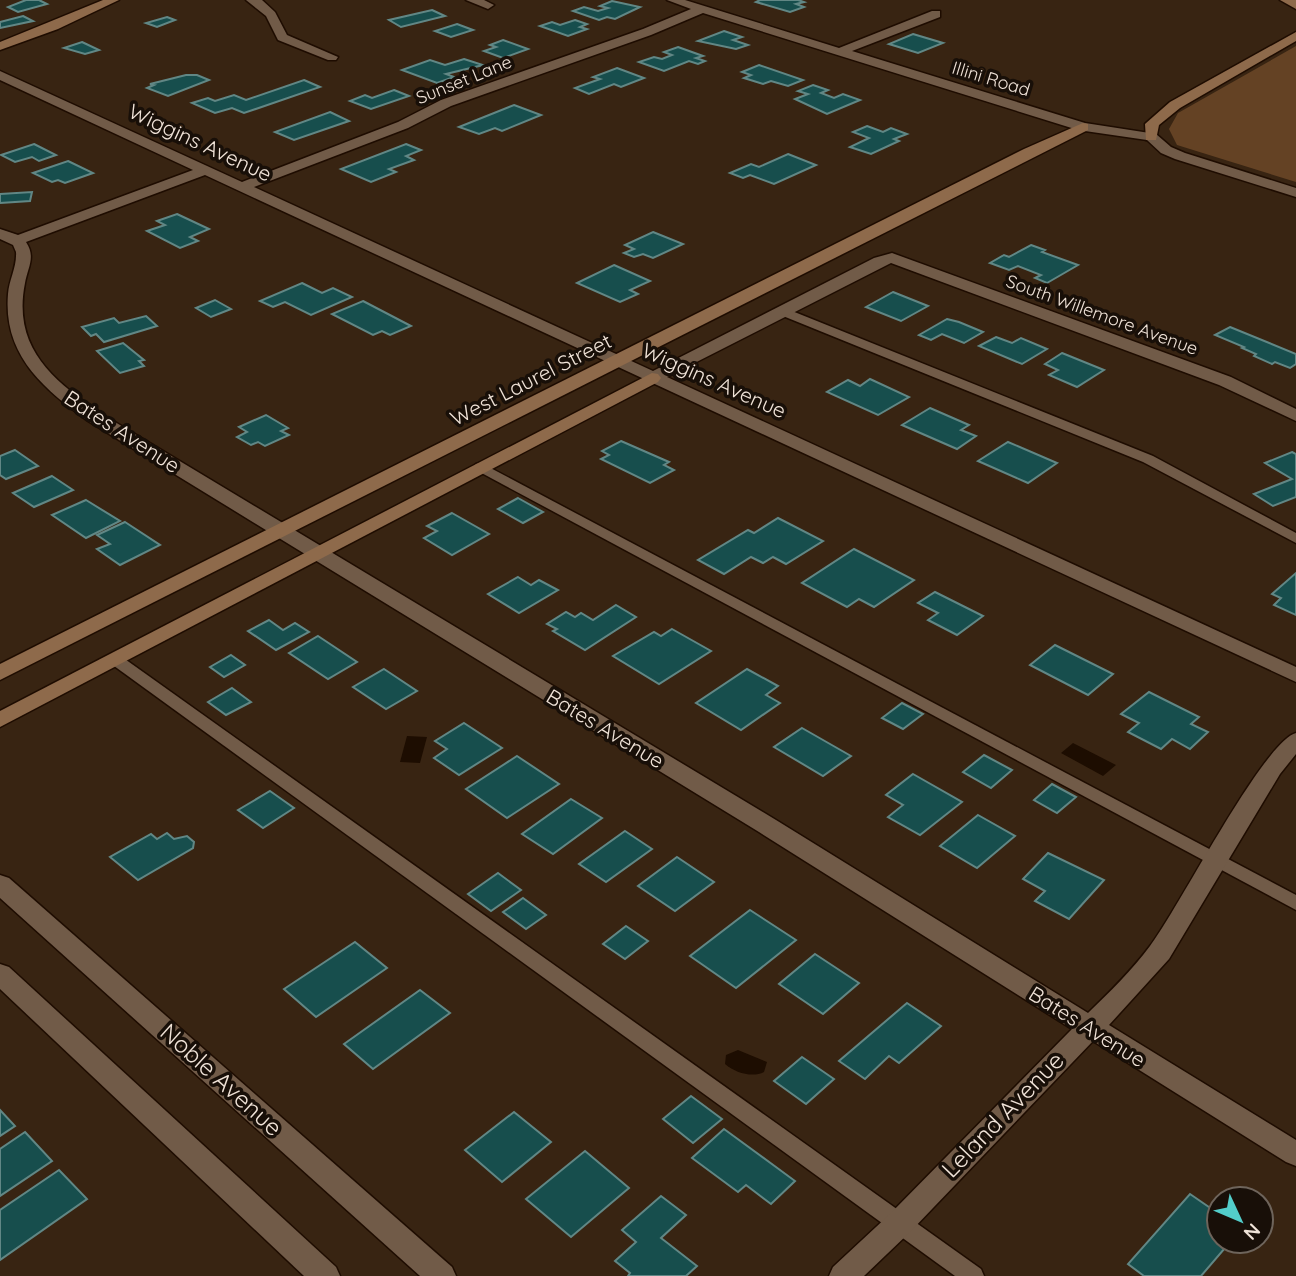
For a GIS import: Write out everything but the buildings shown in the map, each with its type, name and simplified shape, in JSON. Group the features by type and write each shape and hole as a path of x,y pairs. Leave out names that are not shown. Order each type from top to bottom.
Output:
{"street":[{"path":"0,46 113,0"},
{"path":"252,0 264,5 272,14 282,37 332,58"},
{"path":"472,0 488,5"},
{"name":"Illini Road","path":"673,0 1083,127 1151,137 1166,150 1180,156 1296,193"},
{"path":"1286,0 1296,5"},
{"name":"Sunset Lane","path":"241,187 403,125 446,103 647,32 702,9"},
{"path":"839,52 936,14"},
{"path":"1151,137 1152,124 1175,104 1296,36"},
{"name":"Wiggins Avenue","path":"0,75 1296,675"},
{"name":"West Laurel Street","path":"0,673 1083,127"},
{"name":"Bates Avenue","path":"8,237 206,170"},
{"name":"Bates Avenue","path":"8,237 24,250 24,260 17,281 16,317 22,345 40,372 62,394 94,417 863,885 1089,1028 1296,1154"},
{"name":"South Willemore Avenue","path":"782,311 879,261 892,258 1225,381 1296,416"},
{"path":"0,720 782,311"},
{"name":"Leland Avenue","path":"844,1276 900,1223 1160,952 1271,769 1296,740"},
{"name":"Noble Avenue","path":"0,884 441,1276"},
{"path":"0,974 325,1276"}],"lane":[{"path":"782,311 1148,459 1296,539"},
{"path":"481,467 1296,903"},
{"path":"116,660 973,1276"}],"shaded area":[{"path":"1296,46 1296,182 1177,145 1169,129 1178,113"},
{"path":"407,736 427,737 420,763 400,762"},
{"path":"1073,743 1116,765 1103,776 1061,753"},
{"path":"738,1050 767,1062 764,1072 744,1074 725,1064 726,1055"}]}
